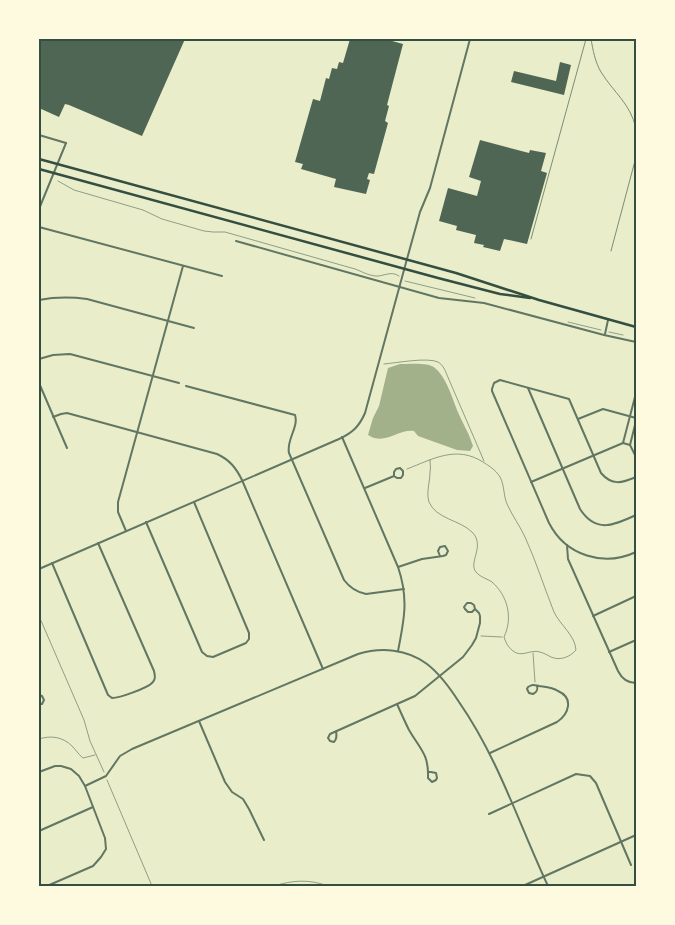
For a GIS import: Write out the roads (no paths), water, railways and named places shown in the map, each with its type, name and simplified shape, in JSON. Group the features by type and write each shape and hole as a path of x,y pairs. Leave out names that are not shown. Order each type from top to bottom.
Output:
{"main road":[{"path":"39,159 407,259 539,300 636,327"},
{"path":"39,169 404,269 500,294 539,300"}],"street":[{"path":"39,569 355,430 365,414 420,212 430,188 470,39"},
{"path":"39,135 66,143 39,209"},
{"path":"39,227 222,276"},
{"path":"236,241 445,299 484,303 636,342"},
{"path":"126,531 118,512 118,502 183,266"},
{"path":"39,300 55,298 87,299 194,328"},
{"path":"604,335 608,320"},
{"path":"39,359 53,355 70,354 179,383"},
{"path":"636,477 621,482 611,481 601,473 569,399 500,380 494,383 492,391 531,482 558,537 572,549 584,555 602,559 623,557 636,552"},
{"path":"39,383 67,448"},
{"path":"186,386 295,415 296,421 288,448 344,580 356,591 366,594 404,589"},
{"path":"528,388 580,509 589,520 608,526 620,523 636,515"},
{"path":"623,443 636,392"},
{"path":"578,419 603,409 636,418"},
{"path":"53,417 67,413 217,454 233,465 242,480 323,669"},
{"path":"636,421 630,445 636,458"},
{"path":"342,437 398,567 404,589 405,611 398,651"},
{"path":"531,482 623,443 630,445"},
{"path":"364,488 394,476"},
{"path":"146,522 202,652 210,657 246,643 250,633 194,502"},
{"path":"52,563 108,695 112,698 120,697 150,684 155,678 154,671 98,543"},
{"path":"567,545 568,559 620,675 628,682 636,683"},
{"path":"398,567 422,559 440,556 446,555 447,549 445,546 440,547 438,551 440,556"},
{"path":"593,616 636,596"},
{"path":"336,731 336,740 334,742 330,741 328,738 330,734 336,731 398,704 415,696 468,652 477,636 481,619 471,602 465,605 465,609 468,612 472,612 475,609"},
{"path":"609,652 636,640"},
{"path":"85,786 106,776 120,756 132,749 365,652 381,650 398,651 420,660 433,669 467,714 490,753 548,886"},
{"path":"490,753 557,722 565,715 568,705 562,693 546,686 536,685"},
{"path":"39,694 44,700 42,704 39,704"},
{"path":"398,704 410,731 426,756 428,772"},
{"path":"199,721 225,782 232,792 243,799 264,840"},
{"path":"39,772 54,766 66,767 79,776 94,807 105,838 106,849 93,866 46,886"},
{"path":"489,814 576,774 590,776 596,783 631,865"},
{"path":"39,831 94,807"},
{"path":"525,885 636,835"}],"railway":[{"path":"531,239 586,39"},
{"path":"591,39 594,56 599,68 626,105 636,128"},
{"path":"611,251 636,157"}]}
